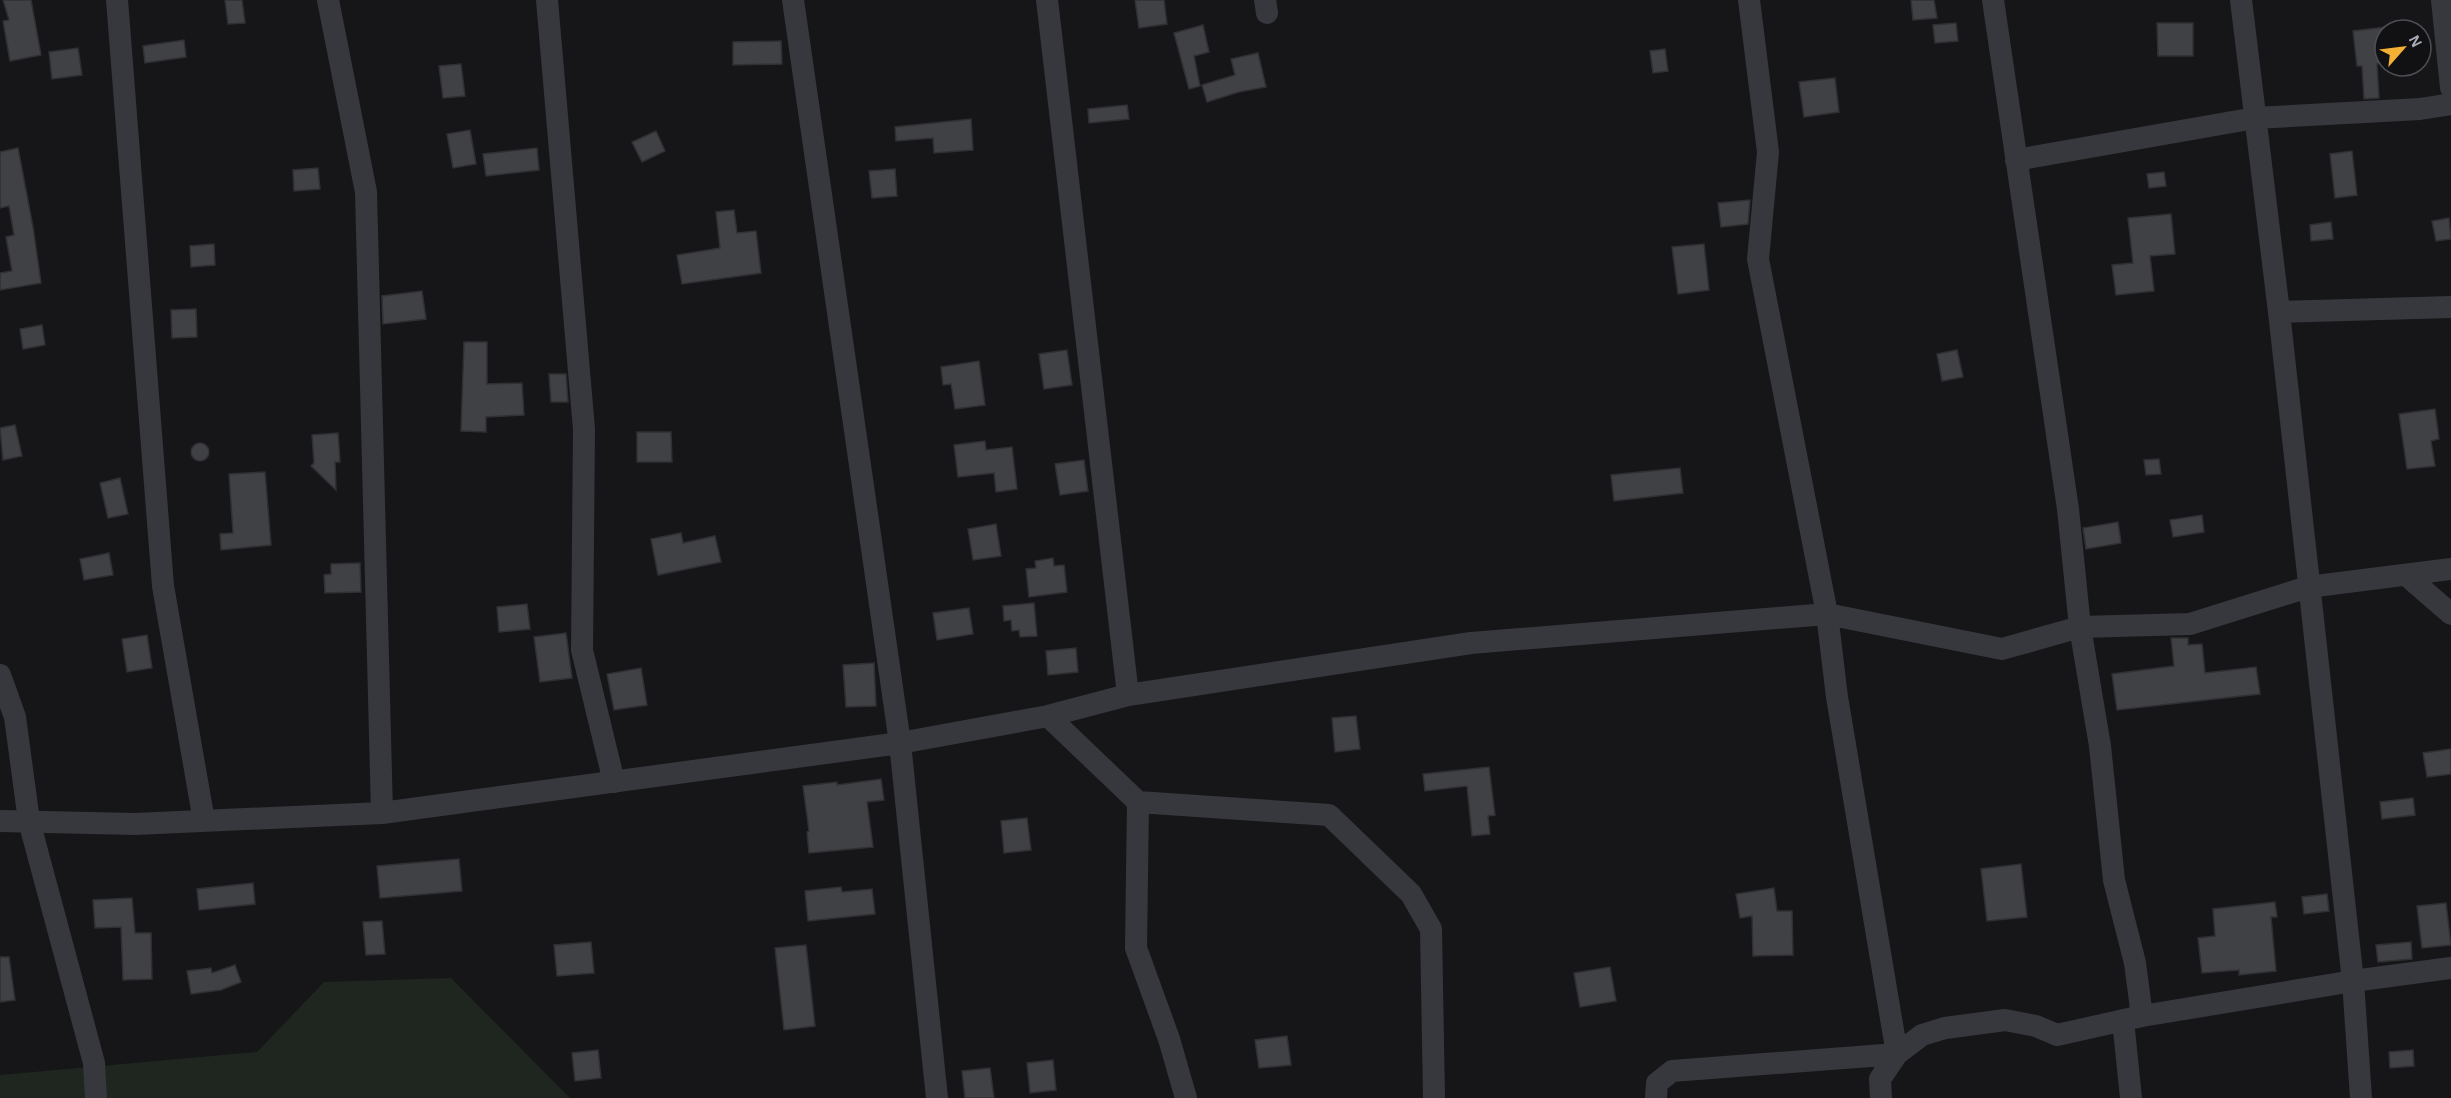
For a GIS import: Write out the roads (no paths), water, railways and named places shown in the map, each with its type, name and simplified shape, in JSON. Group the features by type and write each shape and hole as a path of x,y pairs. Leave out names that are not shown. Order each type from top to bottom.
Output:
{"street":[{"path":"117,0 163,586 204,821"},
{"path":"328,0 366,192 382,813"},
{"path":"547,0 584,429 582,650 614,782"},
{"path":"793,0 900,743 937,1098"},
{"path":"1047,0 1128,694"},
{"path":"1749,0 1768,152 1758,259 1827,614 1839,709 1897,1054"},
{"path":"1993,0 2068,509 2080,627 2100,746 2115,880 2135,963 2132,1098"},
{"path":"2241,0 2279,312 2353,981 2361,1098"},
{"path":"2442,0 2451,88"},
{"path":"2016,160 2255,118 2420,109 2451,104"},
{"path":"2279,312 2451,307"},
{"path":"0,821 135,824 382,813 900,743 1048,716 1128,694 1471,643 1827,614 2001,649 2080,627 2190,624 2308,587 2451,570"},
{"path":"2406,575 2451,614"},
{"path":"0,675 15,717 29,821 94,1063 96,1098"},
{"path":"1048,716 1138,802 1329,815 1411,894 1431,929 1434,1098"},
{"path":"1138,802 1136,948 1169,1039 1186,1098"},
{"path":"1881,1098 1880,1079 1897,1054 1922,1035 1945,1028 2005,1020 2036,1026 2057,1035 2132,1018 2353,981 2451,968"},
{"path":"1656,1098 1656,1083 1672,1071 1897,1054"}]}
